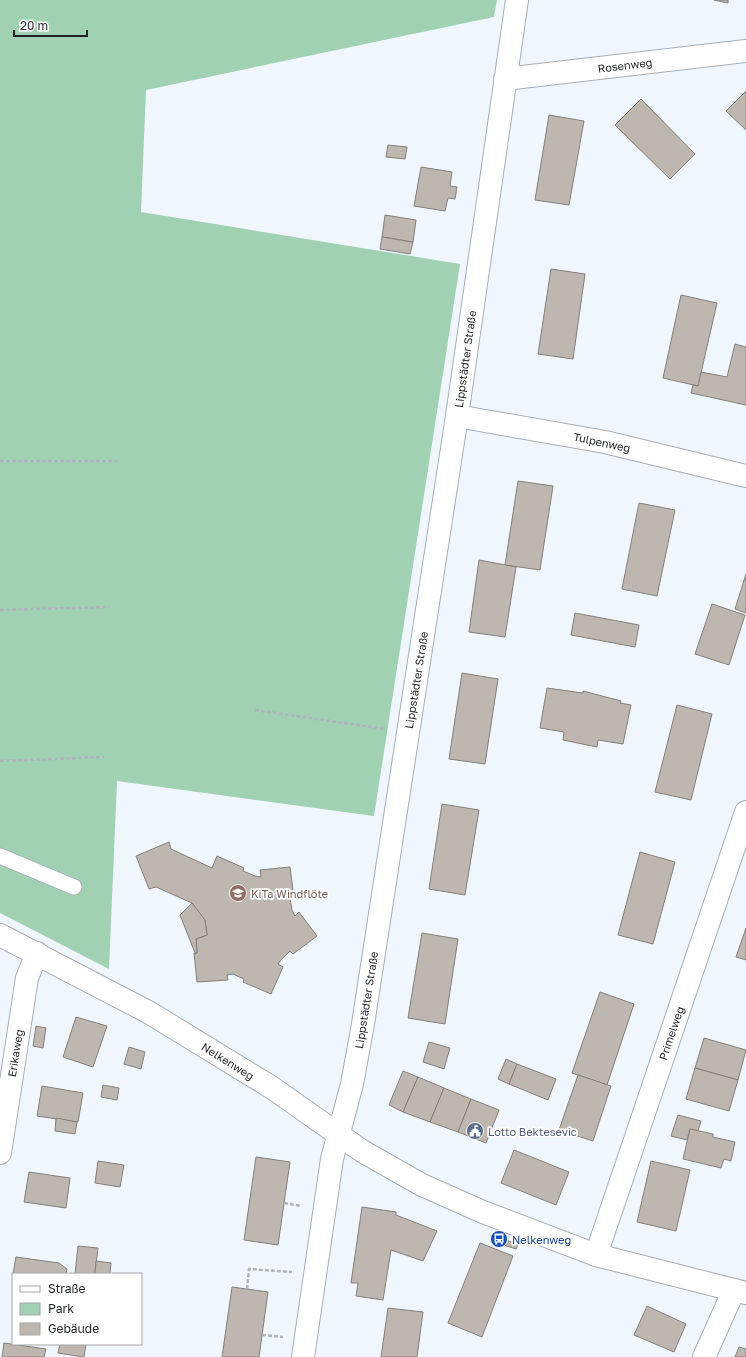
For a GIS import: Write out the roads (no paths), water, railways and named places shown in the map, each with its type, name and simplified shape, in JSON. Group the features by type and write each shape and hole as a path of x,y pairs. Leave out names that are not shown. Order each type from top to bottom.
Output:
{"street":[{"name":"Lippstädter Straße","path":"303,1357 330,1173 352,1084 362,1030 457,416 517,0"},
{"name":"Rosenweg","path":"505,80 746,51"},
{"name":"Tulpenweg","path":"457,416 605,442 746,476"},
{"name":"Primelweg","path":"596,1255 744,824"},
{"name":"Nelkenweg","path":"0,935 150,1012 271,1087 378,1160 430,1188 490,1215 596,1255 740,1292"},
{"name":"Erikaweg","path":"0,1153 27,978 37,953"},
{"path":"704,1357 740,1292"}],"lane":[{"path":"0,856 74,887"}],"place":[{"name":"KiTa Windflöte","path":"238,893"},
{"name":"Lotto Bektesevic","path":"475,1131"},
{"name":"Nelkenweg","path":"499,1239"}]}
